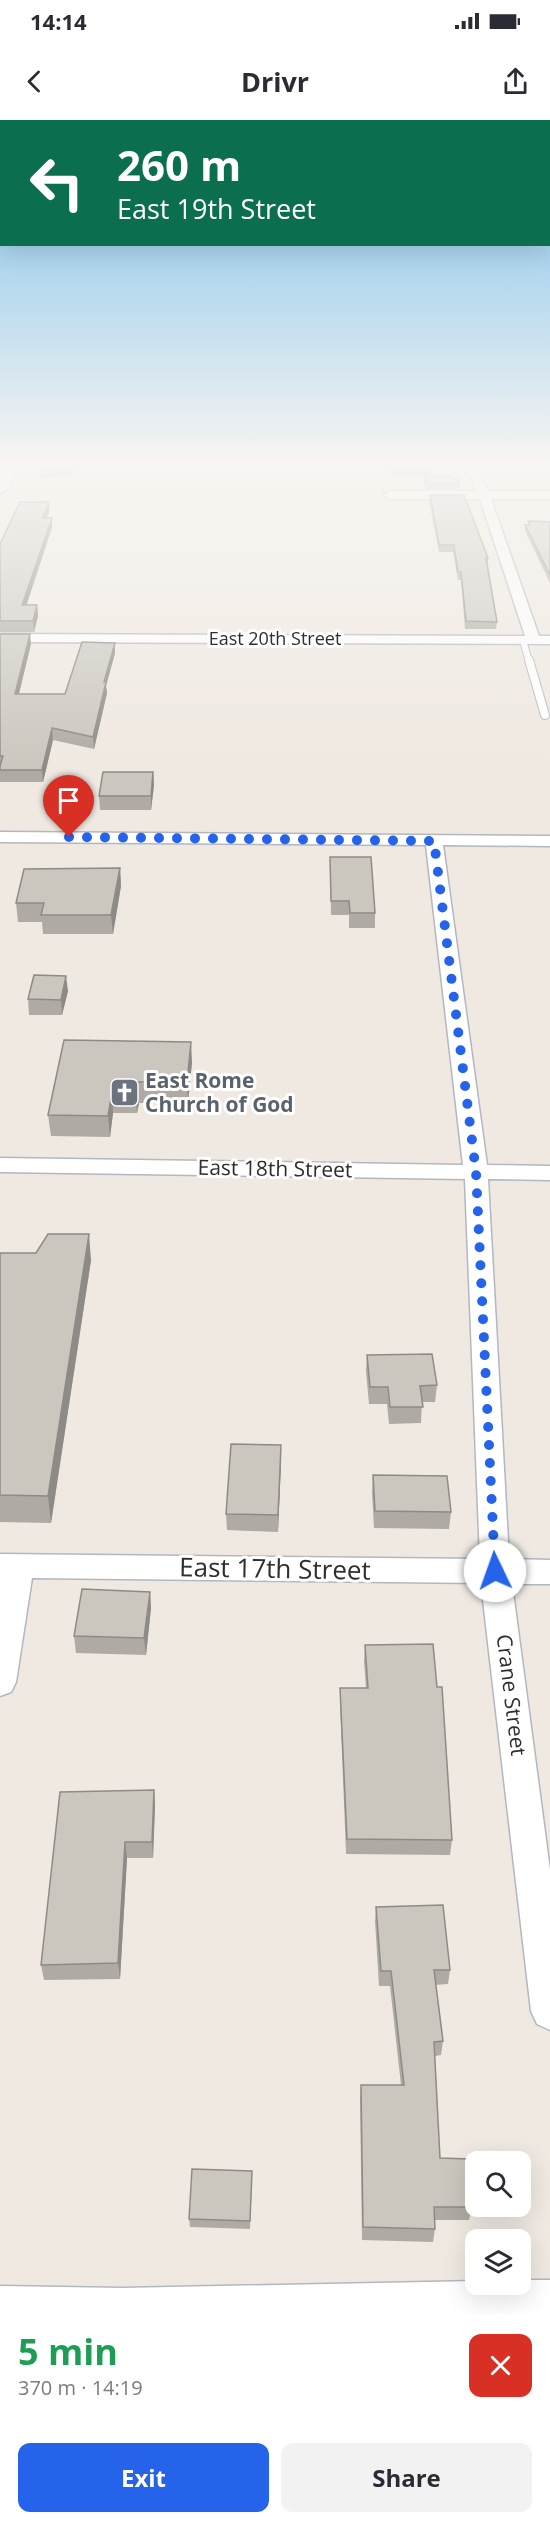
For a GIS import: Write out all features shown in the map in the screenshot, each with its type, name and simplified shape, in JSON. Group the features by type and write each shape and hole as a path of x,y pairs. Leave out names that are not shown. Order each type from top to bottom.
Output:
{"street":[{"path":"505,562 528,640"},
{"name":"East 20th Street","path":"0,638 550,640"},
{"path":"0,837 550,841"},
{"name":"Crane Street","path":"434,841 476,1172 495,1571 550,2011"},
{"name":"East 18th Street","path":"0,1165 550,1173"},
{"path":"0,1682 9,1566"},
{"name":"East 17th Street","path":"9,1566 550,1572"},
{"path":"0,2307 121,2312 550,2301"}],"lane":[{"path":"528,640 545,715"}],"building":[{"path":"0,562 37,562 22,605 37,605 33,621 0,621"},
{"path":"457,562 487,562 497,622 466,621 461,572 458,572"},
{"path":"544,562 550,562 550,575"},
{"path":"0,634 30,634 15,694 65,694 82,642 115,643 104,682 106,682 93,737 52,728 42,770 0,770 3,756 0,756"},
{"path":"103,772 153,772 151,796 99,796"},
{"path":"330,857 371,857 375,913 350,913 349,901 331,901"},
{"path":"120,868 111,915 41,915 44,903 16,903 24,869"},
{"path":"34,975 66,976 61,1000 28,999"},
{"path":"64,1040 191,1042 187,1082 137,1082 136,1092 112,1092 108,1116 48,1115"},
{"path":"48,1234 89,1234 48,1496 0,1495 0,1253 36,1253"},
{"path":"432,1354 437,1385 420,1386 423,1407 390,1407 388,1387 370,1387 367,1355"},
{"path":"231,1444 281,1445 278,1515 226,1514"},
{"path":"373,1475 447,1476 451,1512 375,1511"},
{"path":"82,1589 150,1592 144,1638 74,1636"},
{"path":"433,1644 437,1687 442,1687 452,1840 347,1839 340,1688 368,1688 365,1645"},
{"path":"154,1790 152,1842 125,1842 118,1963 41,1965 60,1792"},
{"path":"443,1905 450,1970 434,1970 443,2041 434,2042 440,2158 465,2159 465,2207 434,2207 435,2229 363,2227 361,2085 404,2085 391,1971 381,1971 376,1907"},
{"path":"192,2169 252,2171 250,2221 189,2219"}],"place":[{"name":"East Rome Church of God","path":"124,1093"}],"route":[{"path":"69,837 434,841 476,1172 495,1571"}]}
